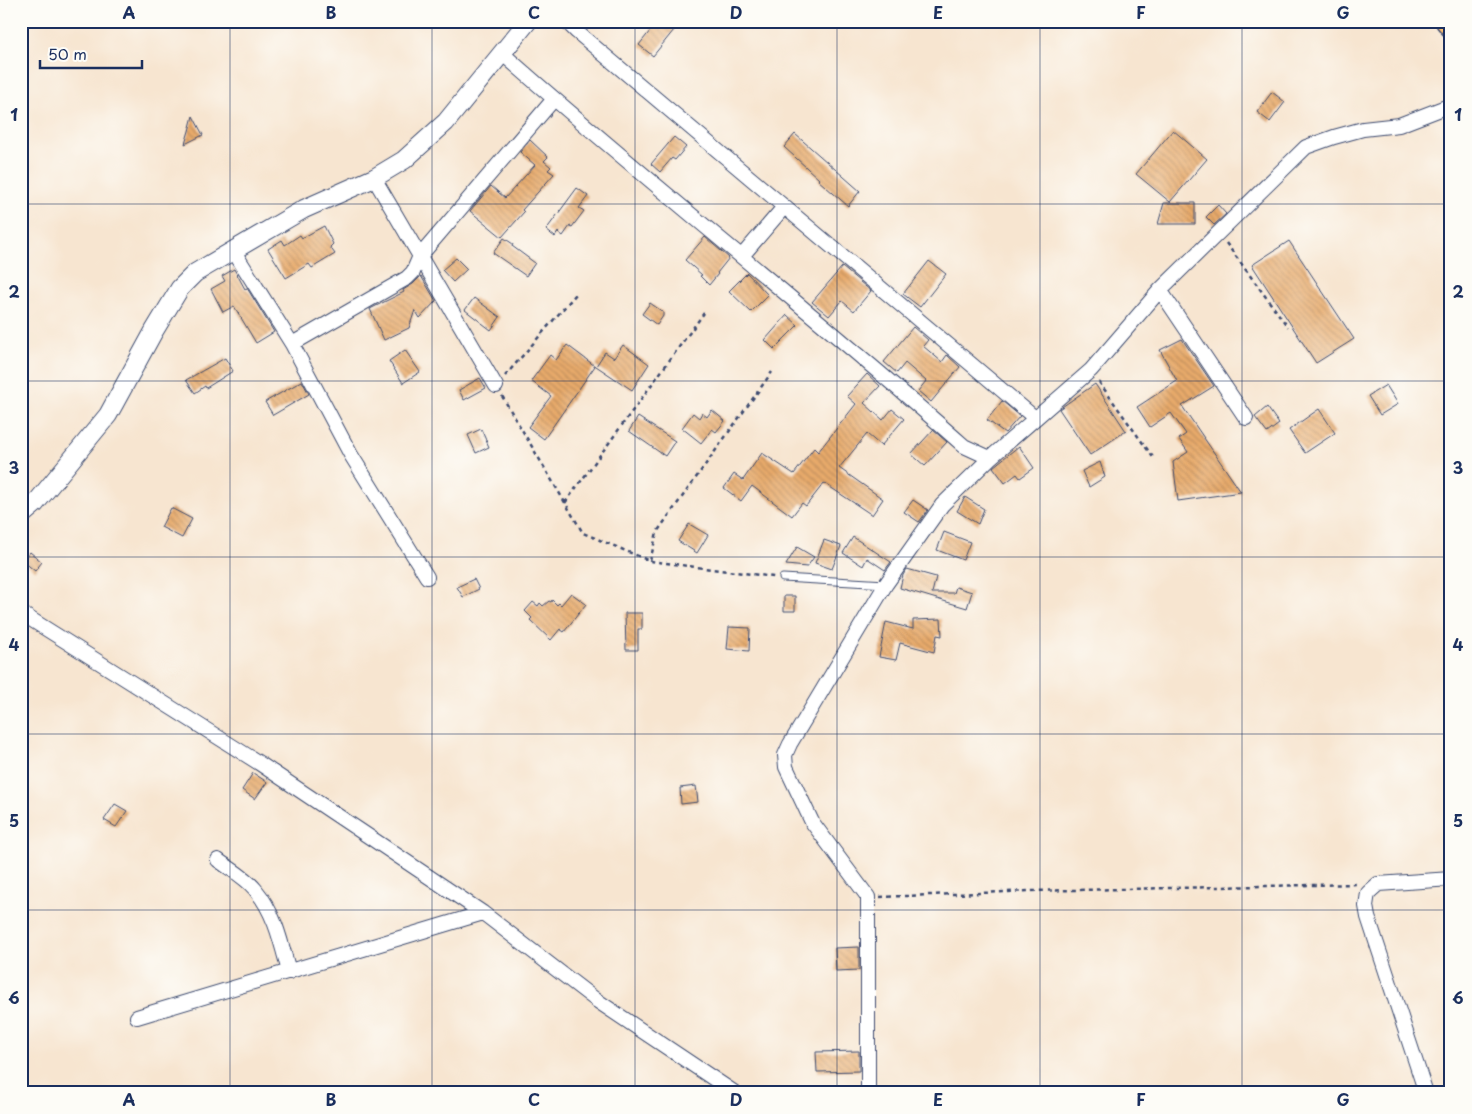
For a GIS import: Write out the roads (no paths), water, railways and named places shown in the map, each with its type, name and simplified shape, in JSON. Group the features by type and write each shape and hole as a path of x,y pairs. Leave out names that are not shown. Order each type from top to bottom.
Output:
{"highway":[{"path":"1447,21 1451,26"}],"street":[{"path":"21,516 35,504 108,415 180,288 195,273 304,209 374,178 404,160 446,122 528,21"},
{"path":"566,21 1035,418"},
{"path":"503,54 964,446 990,458"},
{"path":"292,344 407,278 413,272 420,256 554,99"},
{"path":"868,1093 868,897 812,822 786,767 786,755 886,584 942,505 990,458 1091,370 1160,290 1306,147 1334,136 1363,129 1400,125 1451,105"},
{"path":"374,178 496,386"},
{"path":"742,256 784,207"},
{"path":"233,250 292,344 351,455 427,577"},
{"path":"1160,290 1246,418"},
{"path":"21,613 259,763 483,913 596,1000 735,1093"},
{"path":"218,860 254,888 268,907 278,932 289,972"},
{"path":"1426,1093 1368,918 1366,906 1368,893 1378,884 1451,879"},
{"path":"137,1017 483,913"}],"lane":[{"path":"783,578 886,584"}]}
